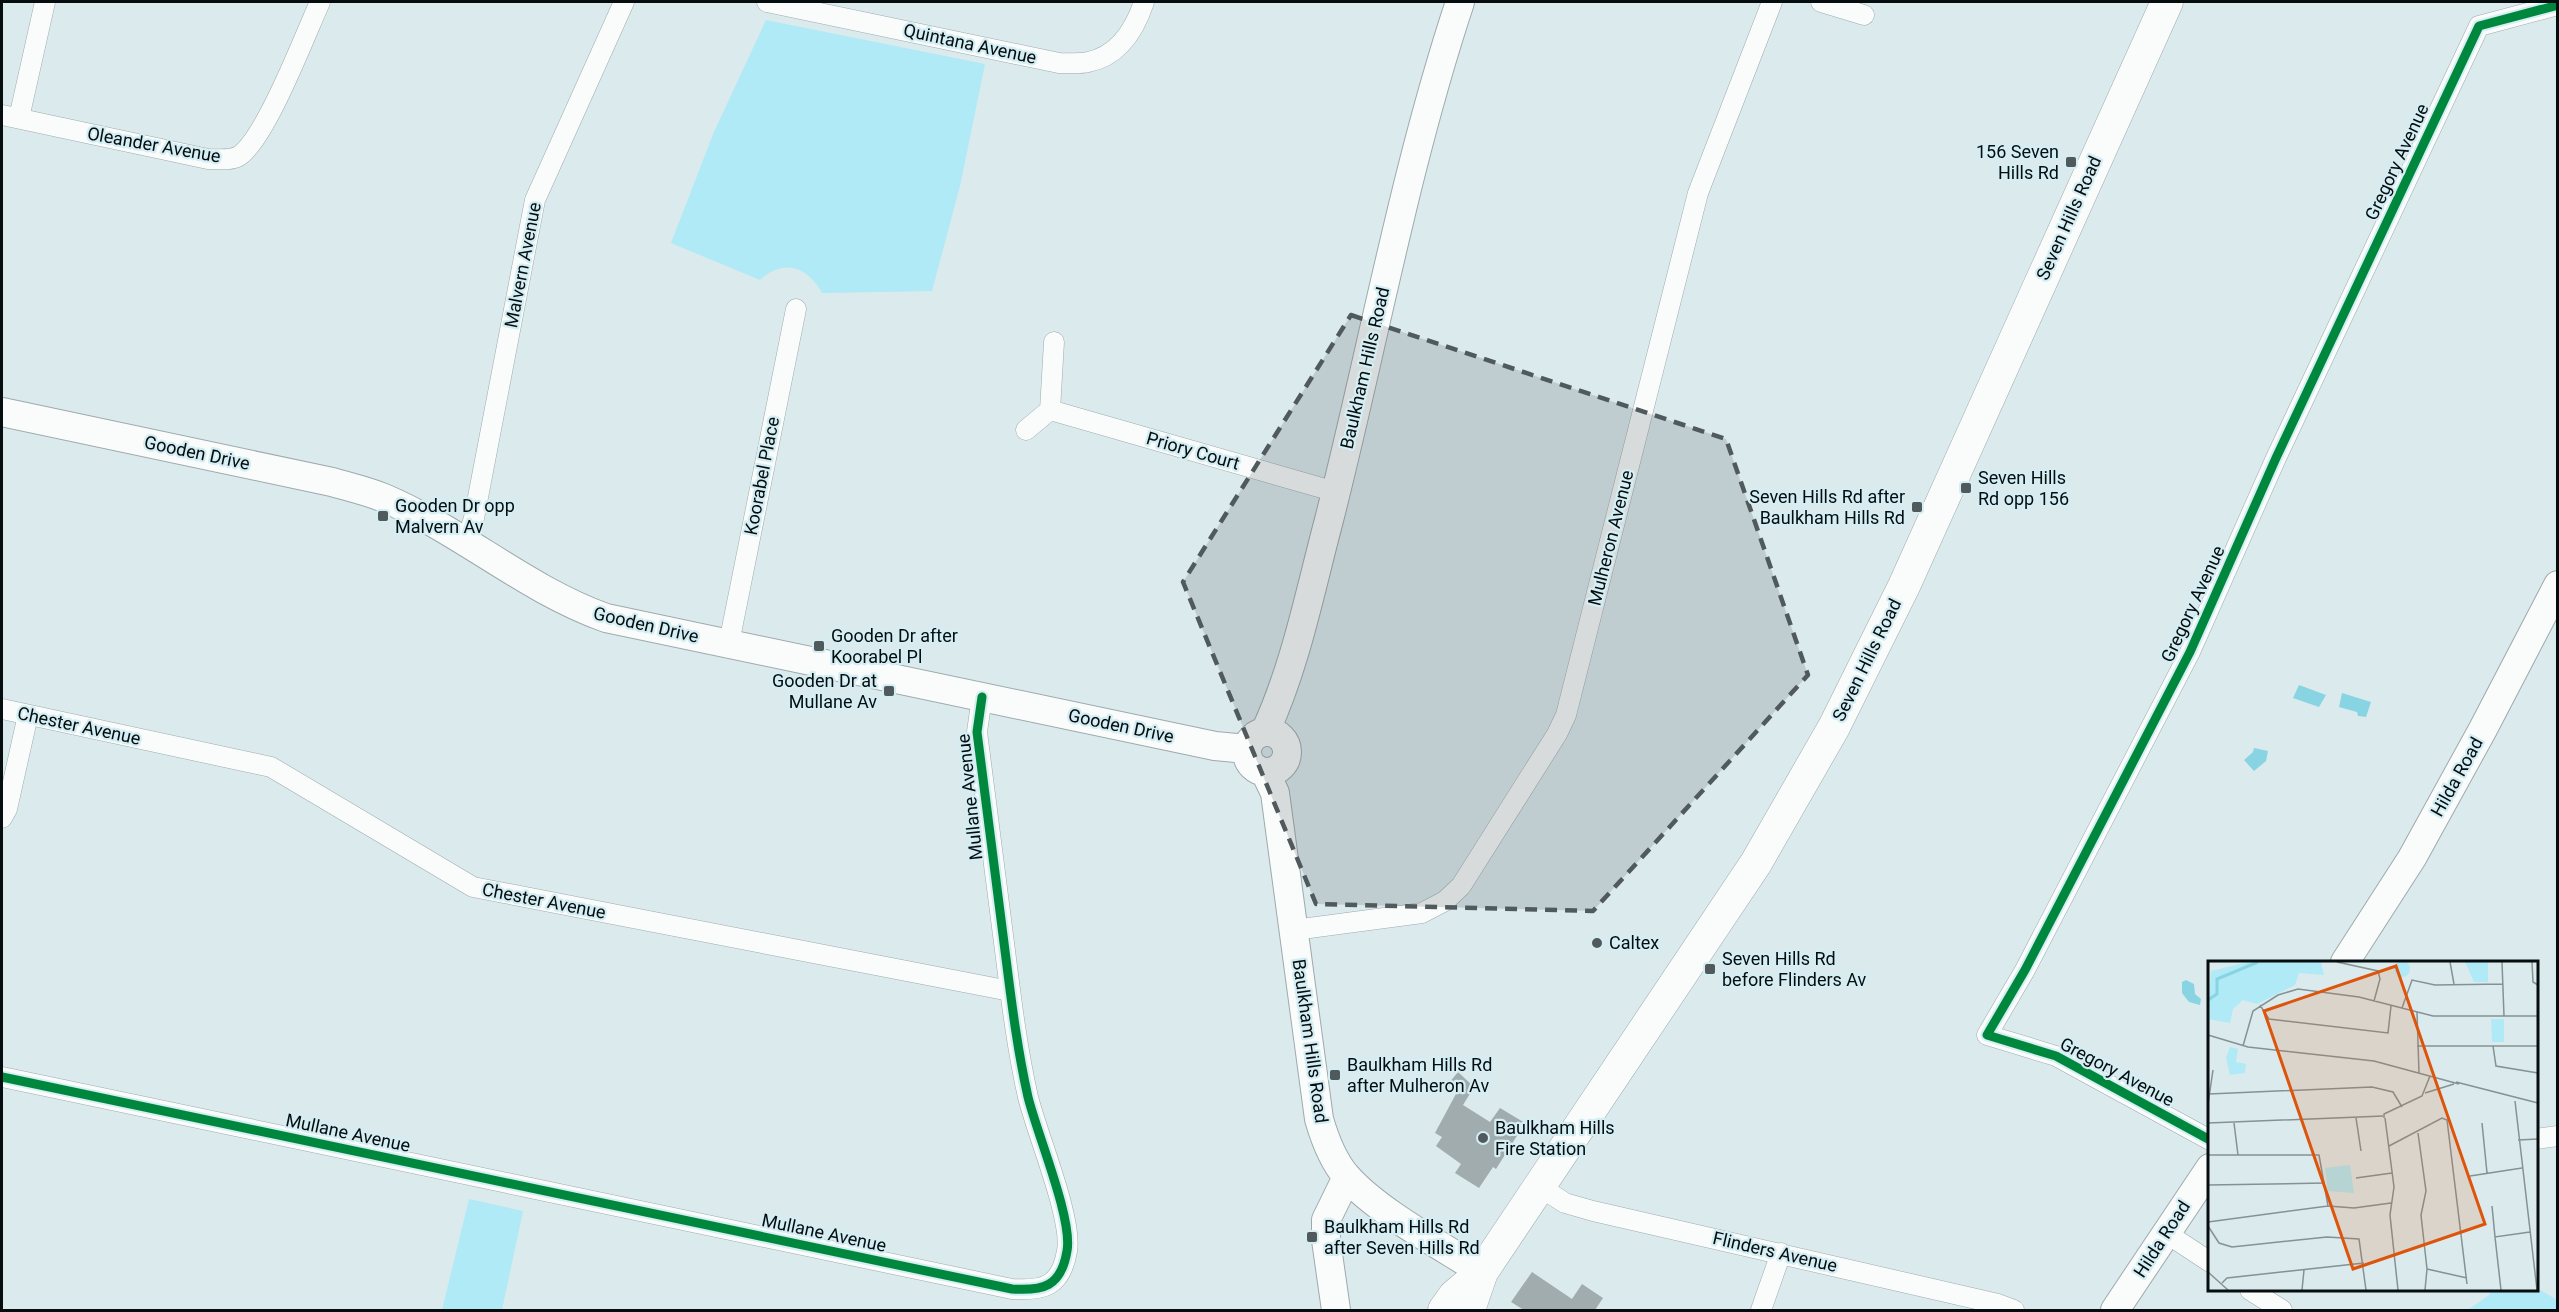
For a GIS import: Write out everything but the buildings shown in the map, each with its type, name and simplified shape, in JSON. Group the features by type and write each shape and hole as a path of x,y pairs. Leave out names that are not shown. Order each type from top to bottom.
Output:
{"main road":[{"name":"Seven Hills Road","path":"1444,1311 1454,1296 1482,1272 1540,1187 1756,862 1834,727 1908,576 2167,2"},
{"name":"Seven Hills Road","path":"1469,1311 1482,1272"}],"street":[{"path":"10,117 45,2"},
{"name":"Oleander Avenue","path":"10,117 208,159 224,160 238,157 252,144 266,121 321,2"},
{"name":"Malvern Avenue","path":"466,543 474,518 535,200 624,2"},
{"name":"Quintana Avenue","path":"766,2 849,10 1059,63 1088,62 1115,51 1131,30 1144,2"},
{"name":"Baulkham Hills Road","path":"1460,2 1424,120 1336,492 1292,663 1281,697 1256,740 1249,763 1254,768 1265,772 1275,793 1319,1119 1325,1140 1347,1177 1374,1202 1482,1272"},
{"name":"Mulheron Avenue","path":"1294,930 1422,913 1445,901 1461,886 1563,724 1698,193 1772,2"},
{"path":"1821,2 1864,15"},
{"name":"Gregory Avenue","path":"2208,1139 2056,1056 1987,1035 2025,970 2190,652 2276,458 2479,26 2558,5"},
{"name":"Koorabel Place","path":"729,644 796,309"},
{"path":"1026,430 1050,410 1054,342"},
{"name":"Priory Court","path":"1050,410 1336,492"},
{"name":"Gooden Drive","path":"2,412 332,482 386,499 466,543 548,594 606,618 1215,746 1256,740"},
{"name":"Hilda Road","path":"2346,961 2412,858 2558,585"},
{"name":"Mullane Avenue","path":"2,1077 1012,1289 1037,1291 1050,1284 1063,1269 1068,1249 1064,1220 1029,1098 1010,991 977,732 981,697"},
{"name":"Chester Avenue","path":"2,710 271,767 472,887 1010,991"},
{"path":"2,818 7,809 28,715"},
{"path":"2538,1139 2558,1136"},
{"name":"Hilda Road","path":"2115,1311 2208,1171"},
{"path":"1336,1311 1326,1240 1326,1220 1347,1177"},
{"name":"Flinders Avenue","path":"1540,1187 1565,1203 1593,1211 1998,1304 2014,1311"},
{"path":"2166,1233 2208,1261"},
{"path":"1761,1311 1781,1253"},
{"path":"2252,1291 2282,1311"}],"highlighted area":[{"path":"1351,315 1726,439 1808,675 1593,911 1316,904 1183,582"}],"shaded area":[{"path":"766,20 985,64 960,186 932,291 822,293 810,277 795,269 778,269 760,280 671,243 714,132"},
{"path":"2299,685 2326,695 2319,707 2293,698"},
{"path":"2342,693 2371,702 2366,717 2358,716 2357,712 2339,707"},
{"path":"2254,748 2268,751 2266,761 2254,771 2244,760"},
{"path":"2186,980 2194,984 2195,994 2201,999 2200,1005 2189,1002 2182,993 2182,982"},
{"path":"469,1199 523,1211 502,1310 442,1310"},
{"path":"2538,1289 2557,1300 2557,1310 2468,1310 2491,1291 2538,1291"}],"cycle path":[{"path":"2208,1139 2056,1056 1987,1035 2025,970 2190,652 2276,458 2479,26 2558,5"},
{"path":"2,1077 1012,1289 1033,1289 1049,1284 1060,1272 1067,1251 1065,1219 1028,1097 1017,1037 977,732 982,697"}],"place":[{"name":"156 Seven Hills Rd","path":"2071,162"},
{"name":"Seven Hills Rd opp 156","path":"1966,488"},
{"name":"Seven Hills Rd after Baulkham Hills Rd","path":"1917,507"},
{"name":"Gooden Dr opp Malvern Av","path":"383,516"},
{"name":"Gooden Dr after Koorabel Pl","path":"819,646"},
{"name":"Gooden Dr at Mullane Av","path":"889,691"},
{"name":"Caltex","path":"1597,943"},
{"name":"Seven Hills Rd before Flinders Av","path":"1710,969"},
{"name":"Baulkham Hills Rd after Mulheron Av","path":"1335,1075"},
{"name":"Baulkham Hills Fire Station","path":"1483,1138"},
{"name":"Baulkham Hills Rd after Seven Hills Rd","path":"1312,1237"}]}
